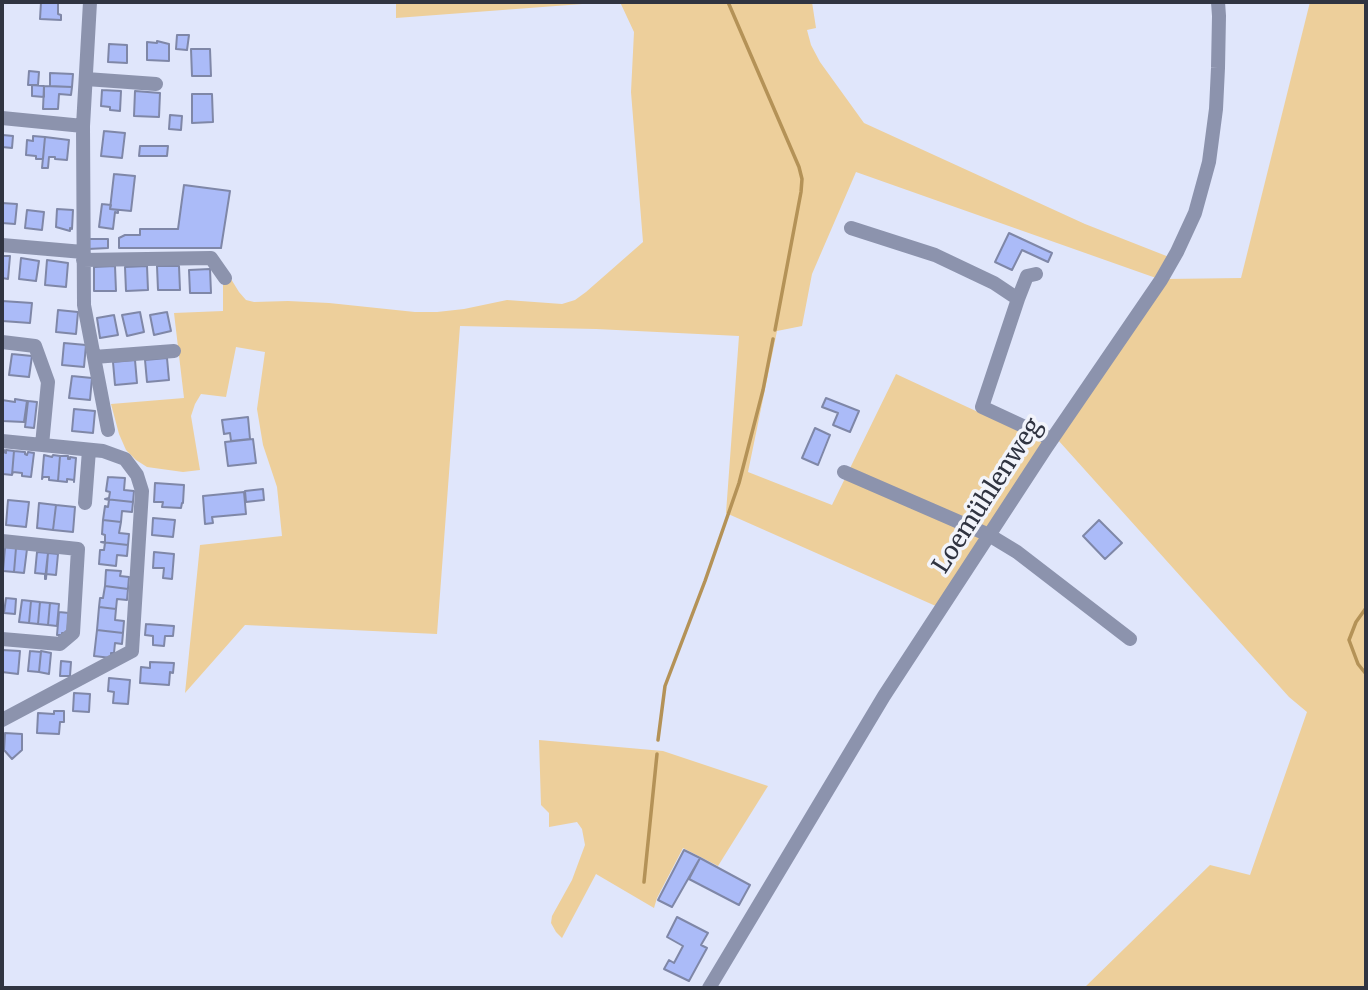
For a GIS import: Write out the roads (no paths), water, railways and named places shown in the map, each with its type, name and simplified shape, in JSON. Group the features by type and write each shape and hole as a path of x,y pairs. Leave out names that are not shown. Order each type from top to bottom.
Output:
{"street":[{"path":"90,2 83,127 84,305 108,430"},
{"name":"Loemühlenweg","path":"709,988 884,696 1051,439 1161,280 1177,252 1195,213 1209,162 1216,109 1218,2"},
{"path":"86,79 156,84"},
{"path":"2,118 83,127"},
{"path":"851,228 935,254 994,283 1018,299"},
{"path":"2,245 83,256 211,258 225,278"},
{"path":"1036,274 1027,276 982,407 1051,439"},
{"path":"2,342 35,346 48,382 42,445"},
{"path":"94,357 174,351"},
{"path":"2,441 89,450 125,458 137,475 142,491 132,651 2,720"},
{"path":"85,503 89,450"},
{"path":"844,472 989,535 1017,552 1130,639"},
{"path":"2,541 78,549 73,633 60,644 2,639"}],"waterway":[{"path":"728,2 802,179 775,330"},
{"path":"658,740 665,686 739,483 773,339"},
{"path":"1366,608 1356,622 1349,640 1358,664 1366,674"},
{"path":"644,882 657,754"}]}
